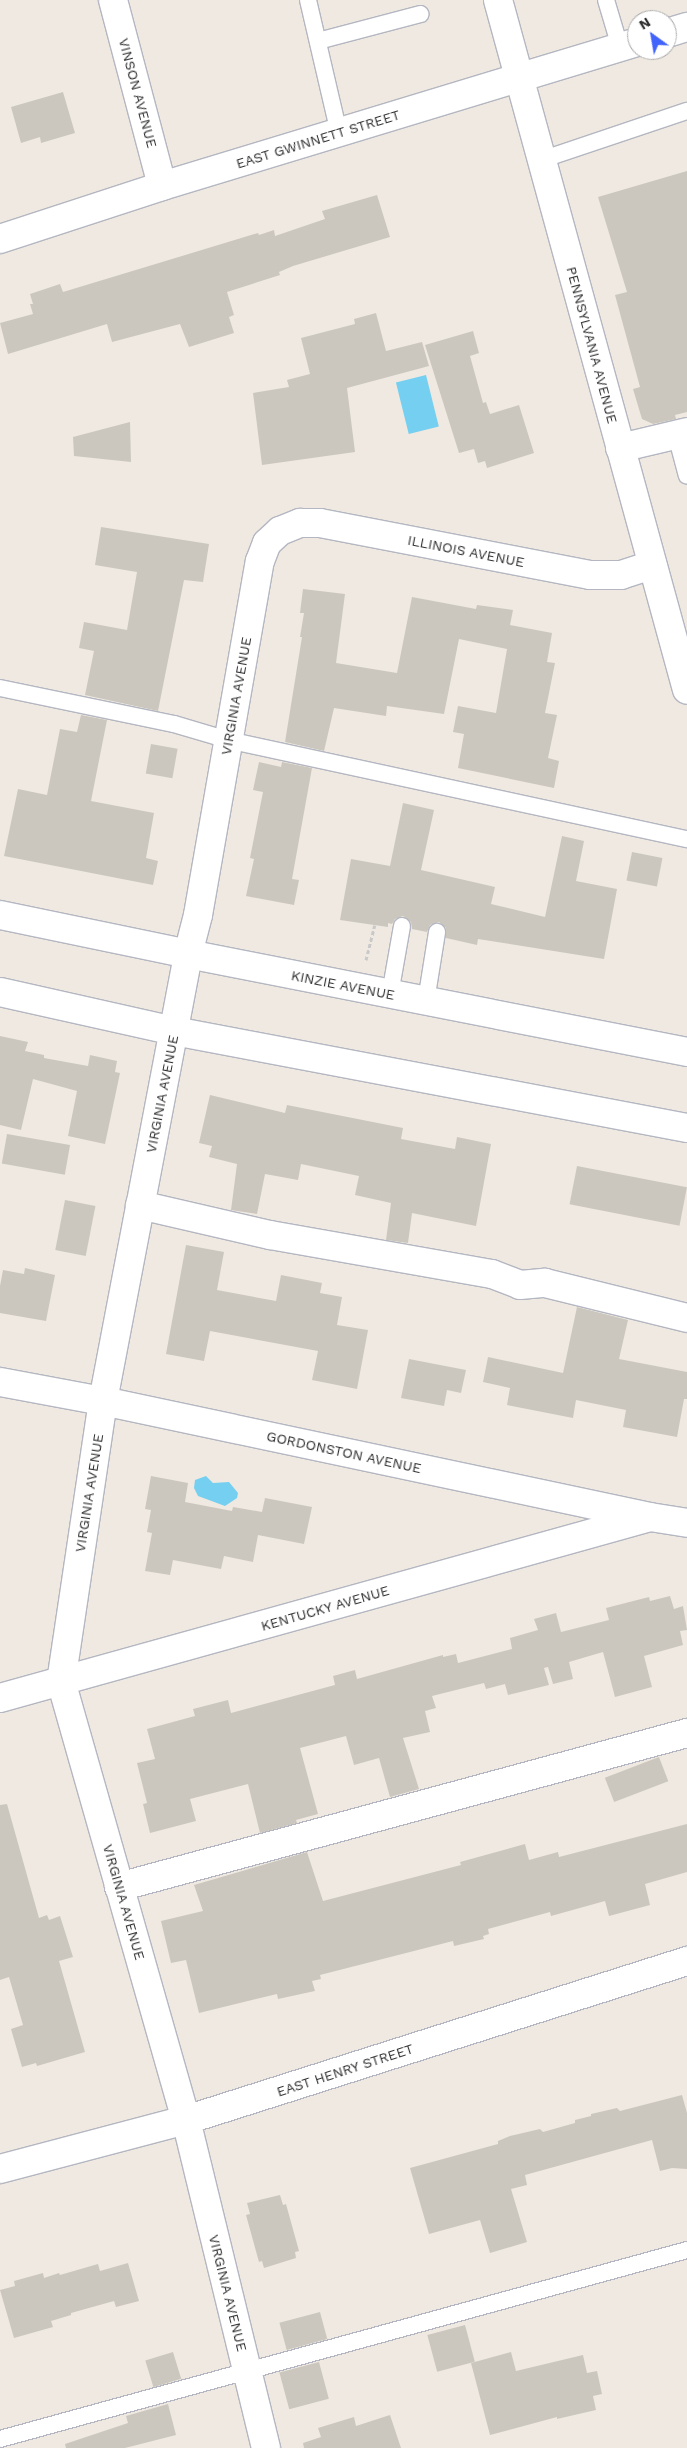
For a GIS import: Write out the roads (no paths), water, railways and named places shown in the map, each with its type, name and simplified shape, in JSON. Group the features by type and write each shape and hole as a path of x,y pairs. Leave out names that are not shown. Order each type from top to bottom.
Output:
{"street":[{"name":"VINSON AVENUE","path":"113,0 162,186"},
{"name":"PENNSYLVANIA AVENUE","path":"498,0 652,565 680,645 687,690"},
{"name":"EAST GWINNETT STREET","path":"0,239 162,186 627,45"},
{"path":"620,448 681,433"},
{"name":"ILLINOIS AVENUE","path":"280,531 300,523 320,523 590,575 622,575 652,565"},
{"name":"VIRGINIA AVENUE","path":"266,2448 186,2120 61,1682 103,1401 188,954 198,916 260,561 267,543 280,531"},
{"name":"KINZIE AVENUE","path":"0,915 687,1052"},
{"path":"0,992 174,1031 687,1128"},
{"path":"140,1205 270,1235 492,1274 520,1285 545,1283 687,1318"},
{"name":"GORDONSTON AVENUE","path":"0,1382 103,1401 650,1517 687,1523"},
{"name":"KENTUCKY AVENUE","path":"0,1698 650,1517"},
{"path":"119,1887 687,1733"},
{"name":"EAST HENRY STREET","path":"0,2169 186,2120 687,1961"}],"lane":[{"path":"308,0 339,133"},
{"path":"607,0 627,43"},
{"path":"318,41 421,14"},
{"path":"541,160 687,111"},
{"path":"681,433 687,476"},
{"path":"0,688 174,724 228,740 687,840"},
{"path":"390,994 402,926"},
{"path":"426,1001 437,932"},
{"path":"0,2439 248,2373 687,2250"}],"water":[{"path":"426,375 439,426 409,434 396,382"},
{"path":"206,1476 213,1483 229,1482 238,1493 237,1498 225,1506 198,1496 194,1488 195,1480"}]}
